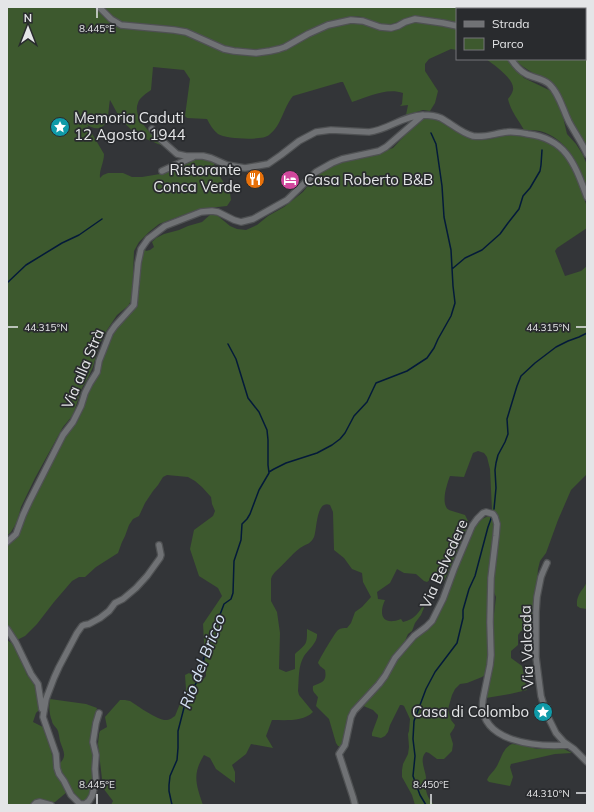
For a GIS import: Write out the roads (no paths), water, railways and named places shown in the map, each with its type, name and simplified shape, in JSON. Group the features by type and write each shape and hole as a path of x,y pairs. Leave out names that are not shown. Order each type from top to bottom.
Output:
{"street":[{"path":"99,7 111,20 122,25 186,32 224,49 256,53 270,52 285,47 328,25 351,20 363,21 380,27 391,28 415,19 456,26"},
{"path":"512,60 525,74 542,80 552,88 587,154"},
{"path":"152,129 159,138 177,154 186,156 203,156 227,165 245,168 268,164 299,141 316,132 330,130 375,131 409,117 423,114 438,117 474,136 508,131 535,135 557,144 572,160 587,197"},
{"name":"Via alla Strà","path":"7,542 16,534 29,502 63,435 76,417 85,393 97,372 99,361 110,333 134,305 138,263 141,249 148,239 165,226 201,212 218,212 241,222 253,219 287,200 316,172 332,163 342,159 379,151 386,147 423,114"},
{"path":"162,171 195,156"},
{"name":"Via Belvedere","path":"355,805 339,754 345,745 354,711 385,676 395,658 414,636 432,621 443,599 470,530 477,519 486,512 493,514 497,524 491,578 491,655 482,705 483,712 493,729 510,739 531,744 568,745"},
{"path":"43,717 46,699 54,678 77,633 84,625 100,618 109,611 115,603 123,599 136,588 160,558 161,555 159,545"},
{"name":"Via Valcada","path":"547,563 543,572 537,603 536,657 542,702 556,733 587,762"},
{"path":"7,628 31,674 38,684 43,717 56,754 59,774 71,795 80,804 84,804 89,801 96,781 96,755 93,742 99,713"},
{"path":"34,805 38,802 51,805"}],"waterway":[{"path":"269,472 286,463 317,453 340,439 354,416 367,402 376,383 407,371 427,358 451,316 455,303 451,250 444,217 442,186 436,144 431,133"},
{"path":"452,269 465,258 482,250 500,234 519,209 523,196 530,188 540,171 542,150"},
{"path":"7,283 26,265 62,243 79,235 102,219"},
{"path":"494,509 496,463 498,455 508,434 507,419 521,376 556,347 587,333"},
{"name":"Rio del Bricco","path":"172,805 169,791 170,776 177,760 178,731 186,700 198,680 208,639 215,628 224,604 231,599 233,593 234,561 241,540 242,524 250,514 259,490 269,473 267,430 259,412 248,398 236,359 228,344"},
{"path":"426,805 420,795 413,776 415,756 413,739 414,721 426,689 435,672 457,643 463,618 463,610 469,589 475,576 492,516"}],"place":[{"name":"Memoria Caduti 12 Agosto 1944","path":"60,127"},
{"name":"Ristorante Conca Verde","path":"255,179"},
{"name":"Casa Roberto B&B","path":"290,180"},
{"name":"Casa di Colombo","path":"543,712"}]}
